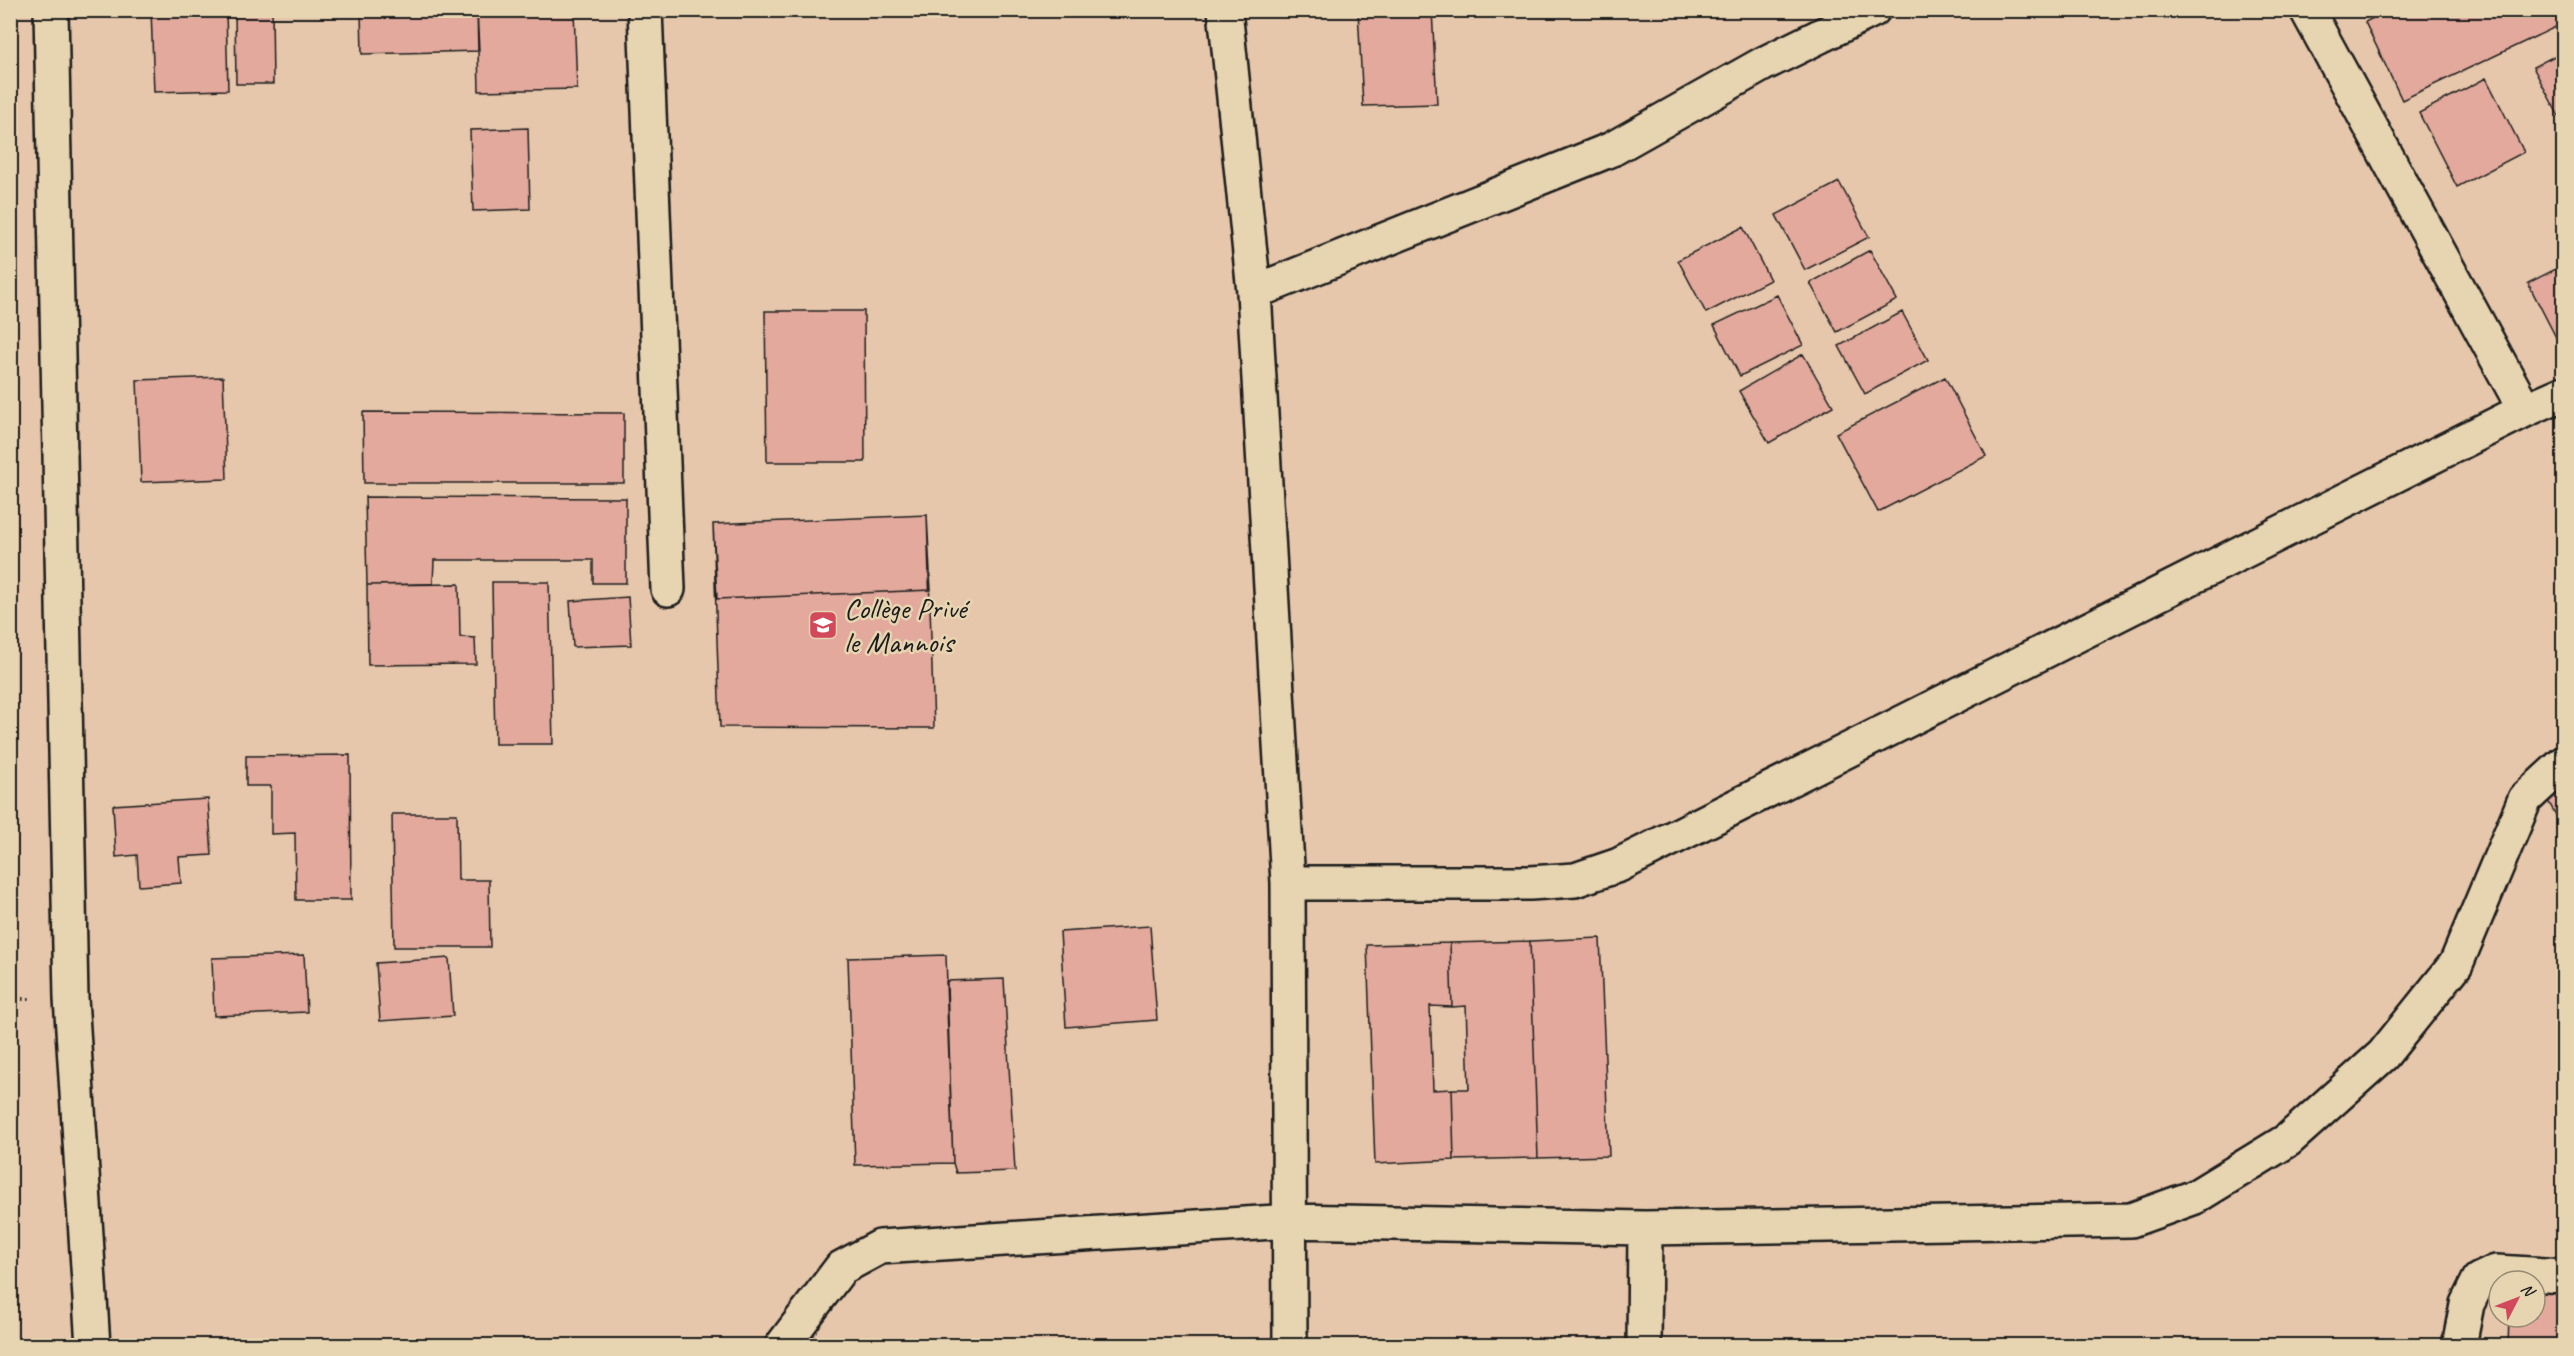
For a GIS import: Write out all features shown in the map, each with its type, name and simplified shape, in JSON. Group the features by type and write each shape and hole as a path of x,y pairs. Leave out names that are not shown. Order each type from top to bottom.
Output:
{"street":[{"path":"51,10 71,998 93,1346"},
{"path":"645,10 668,589"},
{"path":"1225,10 1254,292 1288,883 1290,1346"},
{"path":"1254,292 1612,149 1763,64 1873,10"},
{"path":"2307,10 2525,410"},
{"path":"1288,883 1530,883 1575,880 1619,865 2525,410 2564,393"},
{"path":"782,1346 841,1268 880,1247 1290,1221 1645,1228 2131,1220 2195,1197 2288,1140 2383,1055 2456,964 2525,799 2564,763"},
{"path":"1644,1346 1645,1228"},
{"path":"2459,1346 2467,1304 2479,1280 2496,1272 2564,1276"}],"building":[{"path":"151,10 226,10 228,90 154,92"},
{"path":"235,10 272,10 273,84 236,84"},
{"path":"361,10 477,10 479,51 362,54"},
{"path":"477,10 574,10 577,89 479,91"},
{"path":"1358,10 1432,10 1437,104 1363,106"},
{"path":"2389,10 2564,10 2564,23 2402,100 2365,22"},
{"path":"2564,51 2564,126 2533,67"},
{"path":"2486,78 2524,152 2457,187 2419,113"},
{"path":"528,128 530,209 473,211 470,130"},
{"path":"1839,182 1869,237 1805,270 1776,215"},
{"path":"1743,227 1770,280 1706,313 1678,260"},
{"path":"1870,250 1897,300 1837,332 1810,283"},
{"path":"2564,265 2564,353 2528,283"},
{"path":"1777,295 1803,345 1740,376 1714,325"},
{"path":"765,311 864,311 865,462 767,462"},
{"path":"1902,312 1928,360 1865,394 1839,346"},
{"path":"1803,354 1833,406 1769,443 1739,391"},
{"path":"223,377 227,479 141,482 137,380"},
{"path":"1945,377 1986,456 1878,512 1836,433"},
{"path":"363,412 624,413 624,483 364,483"},
{"path":"365,497 626,498 626,583 593,583 593,560 434,560 433,584 367,585"},
{"path":"927,515 931,590 717,599 713,524"},
{"name":"Collège Privé le Mannois","path":"927,515 934,728 720,727 713,524"},
{"path":"492,582 549,582 553,744 495,744"},
{"path":"459,584 460,637 475,638 476,664 368,665 367,585"},
{"path":"628,597 631,645 573,647 570,601"},
{"path":"350,755 351,900 296,900 295,833 271,834 271,786 246,786 246,756"},
{"path":"2564,783 2564,829 2544,794"},
{"path":"208,799 212,855 179,857 181,883 139,886 137,855 116,857 113,805"},
{"path":"392,814 457,814 458,880 489,880 490,947 394,947"},
{"path":"1150,926 1157,1020 1066,1027 1060,932"},
{"path":"1600,938 1609,1156 1538,1158 1530,941"},
{"path":"1530,941 1538,1158 1454,1160 1452,1089 1469,1089 1466,1006 1452,1007 1450,943"},
{"path":"1450,943 1452,1007 1430,1006 1433,1090 1452,1089 1454,1160 1375,1164 1367,945"},
{"path":"304,955 307,1012 214,1016 212,958"},
{"path":"946,955 953,1163 855,1165 848,958"},
{"path":"449,958 453,1016 380,1021 376,963"},
{"path":"1004,979 1015,1171 956,1173 953,1163 946,981"},
{"path":"2547,1290 2560,1291 2558,1346 2508,1346 2509,1329 2547,1329"}],"place":[{"name":"Collège Privé le Mannois","path":"823,625"}]}
